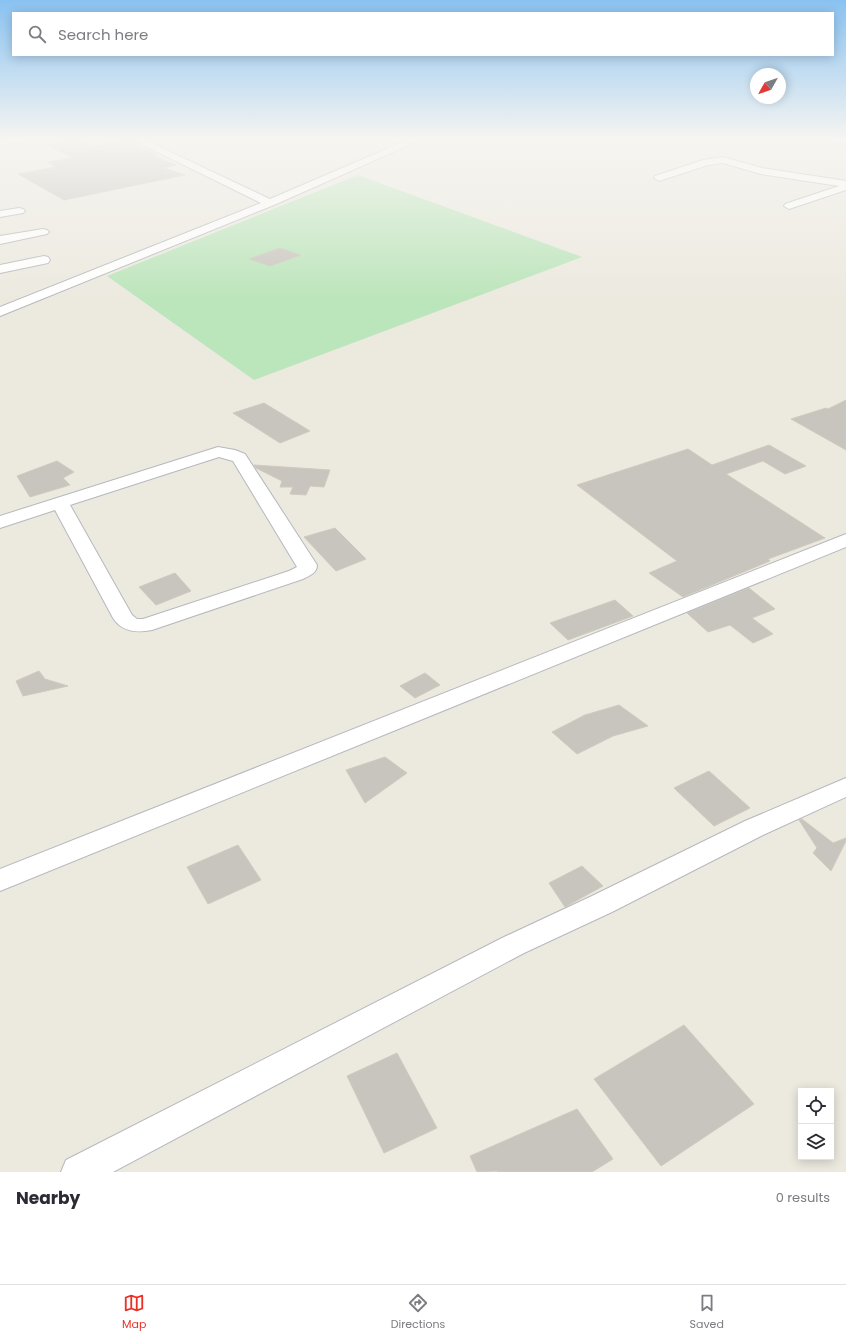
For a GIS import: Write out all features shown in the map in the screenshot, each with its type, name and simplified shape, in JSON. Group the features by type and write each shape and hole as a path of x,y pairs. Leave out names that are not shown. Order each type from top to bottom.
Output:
{"street":[{"path":"248,193 270,203"},
{"path":"0,312 294,193"},
{"path":"789,206 829,193"},
{"path":"0,214 20,211"},
{"path":"0,240 43,232"},
{"path":"0,269 44,260"},
{"path":"0,522 218,452 232,454 239,458 307,565 307,568 296,575 145,625 134,626 127,623 123,618 60,503"},
{"path":"0,880 846,540"},
{"path":"78,1172 514,944 602,904 754,828 846,787"}],"green space":[{"path":"314,193 406,193 582,257 254,380 107,276"}],"building":[{"path":"51,193 99,193 64,200"},
{"path":"280,248 301,255 270,266 249,259"},
{"path":"846,400 846,450 791,419 826,408 828,409"},
{"path":"264,403 310,431 280,443 233,413"},
{"path":"769,445 806,466 785,474 763,461 726,474 825,538 768,559 770,561 683,597 649,573 677,561 577,485 688,449 712,465"},
{"path":"57,461 74,472 63,478 70,485 30,497 17,476"},
{"path":"254,465 330,470 324,487 310,486 306,495 290,494 293,487 280,487 282,481 256,468"},
{"path":"335,528 366,559 336,571 304,537"},
{"path":"175,573 191,591 156,605 139,587"},
{"path":"749,588 775,609 752,618 773,634 753,643 730,625 708,632 687,613"},
{"path":"615,600 633,616 568,640 550,623"},
{"path":"39,671 45,679 68,686 23,696 16,681"},
{"path":"425,673 440,685 415,698 400,686"},
{"path":"619,705 648,726 613,736 577,754 552,732 585,715"},
{"path":"385,757 407,773 365,803 346,770"},
{"path":"709,771 750,808 714,826 674,788"},
{"path":"802,819 833,843 846,838 846,841 831,871 813,853 817,848 799,820"},
{"path":"238,845 261,880 208,904 187,867"},
{"path":"582,866 603,886 565,907 549,883"},
{"path":"684,1025 754,1104 661,1166 594,1079"},
{"path":"397,1053 437,1128 384,1153 347,1076"},
{"path":"577,1109 613,1159 592,1172 477,1172 470,1156"}]}
